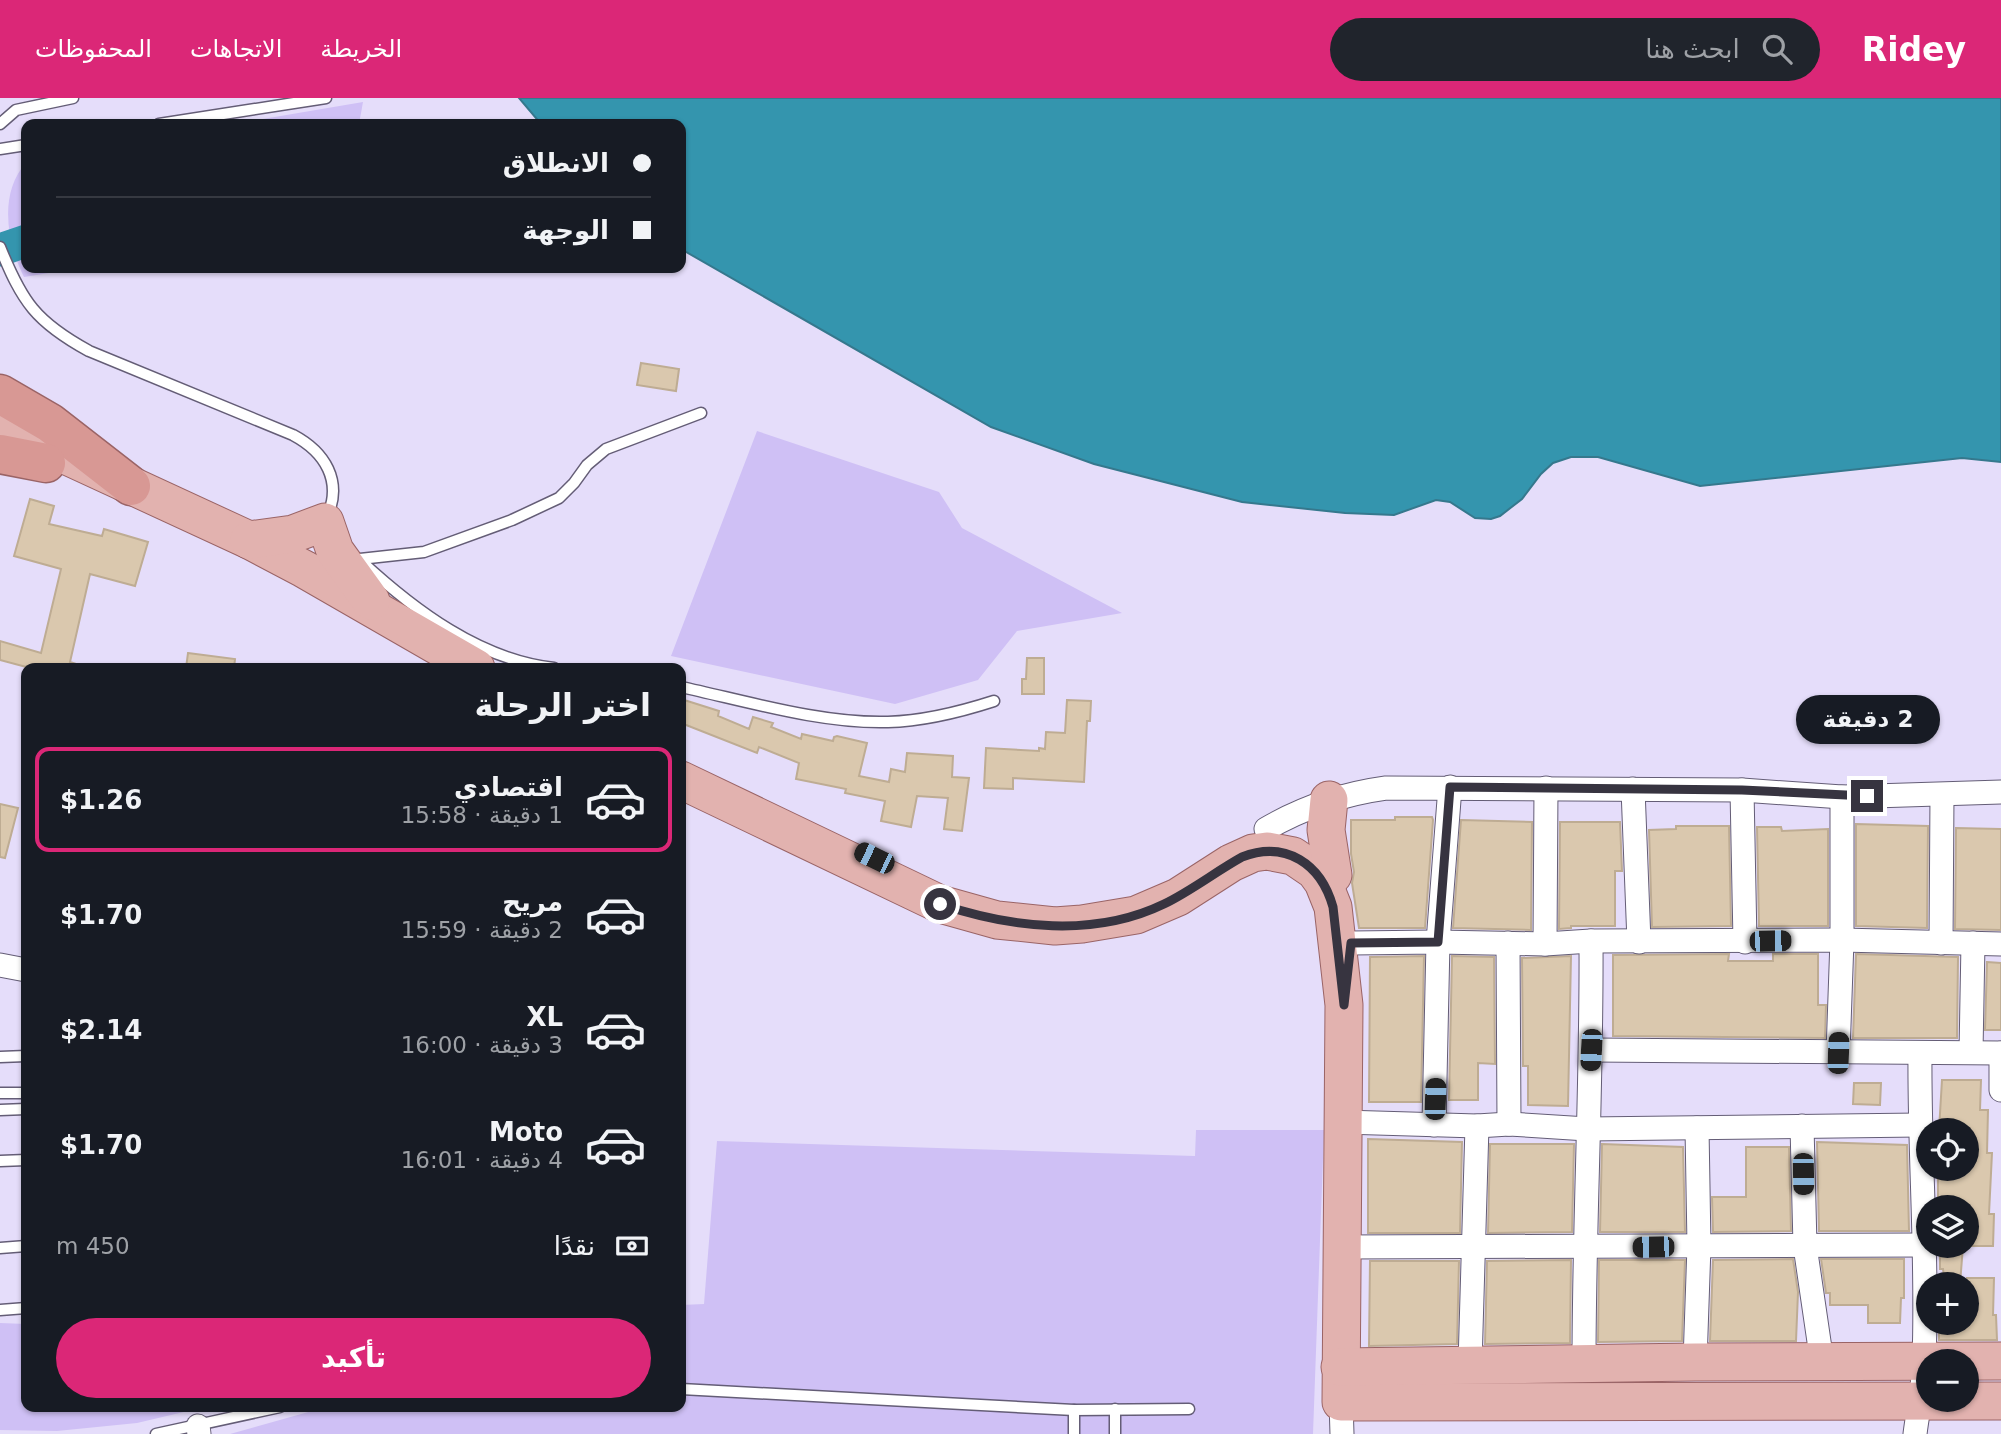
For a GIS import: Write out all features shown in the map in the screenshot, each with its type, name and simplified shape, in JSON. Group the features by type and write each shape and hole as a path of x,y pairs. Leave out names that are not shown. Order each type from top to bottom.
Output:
{"highway":[{"path":"0,394 50,423 131,486"},
{"path":"0,454 46,463"}],"main road":[{"path":"0,425 249,540 307,563 380,613 467,663"},
{"path":"0,440 240,554 441,663"},
{"path":"249,540 329,532 335,551 380,613"},
{"path":"686,766 940,891 981,905 1029,913 1077,913 1117,908 1156,895 1256,840 1286,829 1295,833 1317,853 1333,875"},
{"path":"686,782 940,904 968,913 1026,924 1082,924 1136,915 1178,897 1231,863 1256,840"},
{"path":"1329,800 1326,830 1333,875 1346,908 1351,943 1344,1005 1341,1401"},
{"path":"1256,840 1305,862 1323,882 1333,907 1344,1005"},
{"path":"1341,1401 1470,1364 1916,1360"},
{"path":"1979,1361 2001,1361"},
{"path":"1341,1401 1918,1418 2001,1401"}],"street":[{"path":"1434,1125 1438,942 1450,787"},
{"path":"1256,840 1286,818 1329,800 1386,788 1742,790 1842,797 2001,792"},
{"path":"1545,944 1546,788"},
{"path":"1633,789 1639,942"},
{"path":"1742,790 1745,942"},
{"path":"1941,943 1942,795"},
{"path":"1838,1053 1842,940 1842,797"},
{"path":"1351,943 1545,944 1591,941 1842,940 2001,943"},
{"path":"1584,1363 1591,941"},
{"path":"1508,943 1509,1124"},
{"path":"1971,1052 1973,943"},
{"path":"0,965 21,969"},
{"path":"1591,1050 2001,1053 2001,1090"},
{"path":"1919,1118 1920,1053"},
{"path":"1343,1122 1477,1126 1509,1124 1587,1129 1916,1125"},
{"path":"1470,1364 1477,1126"},
{"path":"1802,1126 1805,1246 1822,1362"},
{"path":"1695,1362 1699,1246 1697,1128"},
{"path":"1343,1247 1916,1245"},
{"path":"1924,1349 1925,1258"}],"lane":[{"path":"0,124 16,110 73,98"},
{"path":"191,119 326,98"},
{"path":"0,149 21,146"},
{"path":"0,247 23,296 38,317 58,334 89,351 293,435 312,447 328,468 332,481 335,496 329,532"},
{"path":"360,559 424,552 512,520 559,498 587,465 606,449 701,413"},
{"path":"351,550 398,593 447,627 516,661 527,663"},
{"path":"686,688 834,719 861,721 888,722 942,716 994,701"},
{"path":"0,1057 21,1056"},
{"path":"0,1093 21,1093"},
{"path":"0,1110 21,1109"},
{"path":"0,1161 21,1160"},
{"path":"0,1248 21,1246"},
{"path":"0,1310 21,1308"},
{"path":"686,1389 1074,1410 1189,1409"},
{"path":"1115,1409 1115,1434"},
{"path":"1074,1410 1074,1434"},
{"path":"156,1434 198,1430 262,1412"}],"shaded area":[{"path":"363,102 360,119 263,119"},
{"path":"21,170 21,270 9,232 8,216 12,187"},
{"path":"22,273 49,273 24,277"},
{"path":"757,431 939,492 962,528 1122,613 1017,631 978,680 895,704 671,656"},
{"path":"1196,1130 1324,1130 1313,1434 230,1434 308,1412 686,1412 686,1305 704,1304 717,1141 1195,1156"},
{"path":"0,1323 21,1324 21,1412 184,1412 137,1423 57,1431 0,1430"}],"water":[{"path":"519,98 2001,98 2001,462 1962,458 1700,486 1598,457 1571,457 1553,463 1522,499 1500,516 1491,519 1475,518 1450,502 1436,500 1394,515 1345,513 1242,502 1094,464 991,427 686,252 686,119 537,119"}],"building":[{"path":"641,363 679,369 676,391 637,385"},
{"path":"30,499 54,506 49,524 102,536 104,529 148,542 135,586 90,574 70,662 73,663 21,663 21,666 0,660 0,641 41,653 61,569 14,556"},
{"path":"188,653 235,659 235,663 187,663"},
{"path":"1027,658 1044,658 1044,694 1022,694"},
{"path":"1067,700 1091,701 1090,721 1087,721 1084,782 1013,778 1013,789 984,788 986,748 1039,751 1039,748 1045,749 1046,732 1065,733"},
{"path":"686,701 719,711 718,716 749,729 753,717 773,723 771,727 801,739 802,734 833,741 837,736 867,743 859,776 889,782 891,769 905,772 907,753 953,756 952,777 969,778 962,831 944,829 948,798 917,796 911,827 881,821 885,801 845,793 846,789 796,779 799,763 759,747 757,753 686,725"},
{"path":"0,804 18,808 5,858 0,857"},
{"path":"1395,817 1432,817 1433,820 1425,928 1359,928 1352,883 1354,872 1351,820 1395,820"},
{"path":"1461,820 1532,822 1531,930 1453,928"},
{"path":"1560,822 1620,822 1622,871 1615,871 1615,926 1571,926 1559,929"},
{"path":"1856,824 1928,826 1927,928 1856,926"},
{"path":"1676,826 1729,826 1731,926 1652,927 1649,830 1676,829"},
{"path":"1757,827 1781,827 1782,831 1828,829 1828,926 1759,926"},
{"path":"1956,828 2001,829 2001,930 1955,929"},
{"path":"1729,954 1728,961 1773,961 1773,954 1818,954 1818,1005 1826,1005 1825,1038 1613,1036 1613,955"},
{"path":"1856,954 1958,957 1957,1038 1853,1038"},
{"path":"1424,956 1421,1102 1369,1102 1370,957"},
{"path":"1452,956 1494,957 1495,1064 1478,1063 1478,1100 1449,1100"},
{"path":"1571,956 1568,1106 1528,1105 1528,1066 1523,1066 1522,958"},
{"path":"1987,962 2001,963 2001,1030 1985,1030"},
{"path":"1942,1080 1981,1080 1980,1110 1988,1110 1987,1153 1992,1153 1989,1214 1994,1214 1993,1246 1979,1246 1979,1195 1938,1195 1938,1181 1979,1181 1979,1118 1940,1118"},
{"path":"1854,1083 1881,1083 1880,1105 1853,1104"},
{"path":"1368,1139 1462,1142 1460,1233 1368,1233"},
{"path":"1817,1142 1907,1145 1909,1231 1819,1231"},
{"path":"1490,1144 1574,1144 1572,1232 1488,1233"},
{"path":"1602,1144 1683,1147 1685,1232 1600,1232"},
{"path":"1746,1147 1789,1147 1791,1231 1713,1232 1712,1197 1746,1197"},
{"path":"1940,1258 1962,1258 1961,1272 1943,1272 1940,1269"},
{"path":"1793,1259 1798,1292 1796,1341 1710,1341 1713,1260"},
{"path":"1821,1259 1904,1259 1904,1298 1901,1298 1900,1323 1868,1323 1868,1305 1830,1305 1830,1293 1826,1293"},
{"path":"1571,1260 1570,1343 1485,1344 1487,1261"},
{"path":"1599,1260 1685,1260 1682,1341 1598,1342"},
{"path":"1370,1261 1459,1261 1457,1344 1369,1346"},
{"path":"1979,1278 1994,1278 1993,1315 1996,1315 1997,1340 1939,1340 1939,1335 1979,1335"}],"waterway":[{"path":"0,250 21,243"}],"route":[{"path":"940,904 982,917 1026,924 1055,926 1110,921 1162,905 1242,857 1267,851 1280,852 1305,862 1315,871 1329,894 1333,907 1344,1005 1351,943 1438,942 1450,787 1742,790 1842,797 1867,796"}]}
